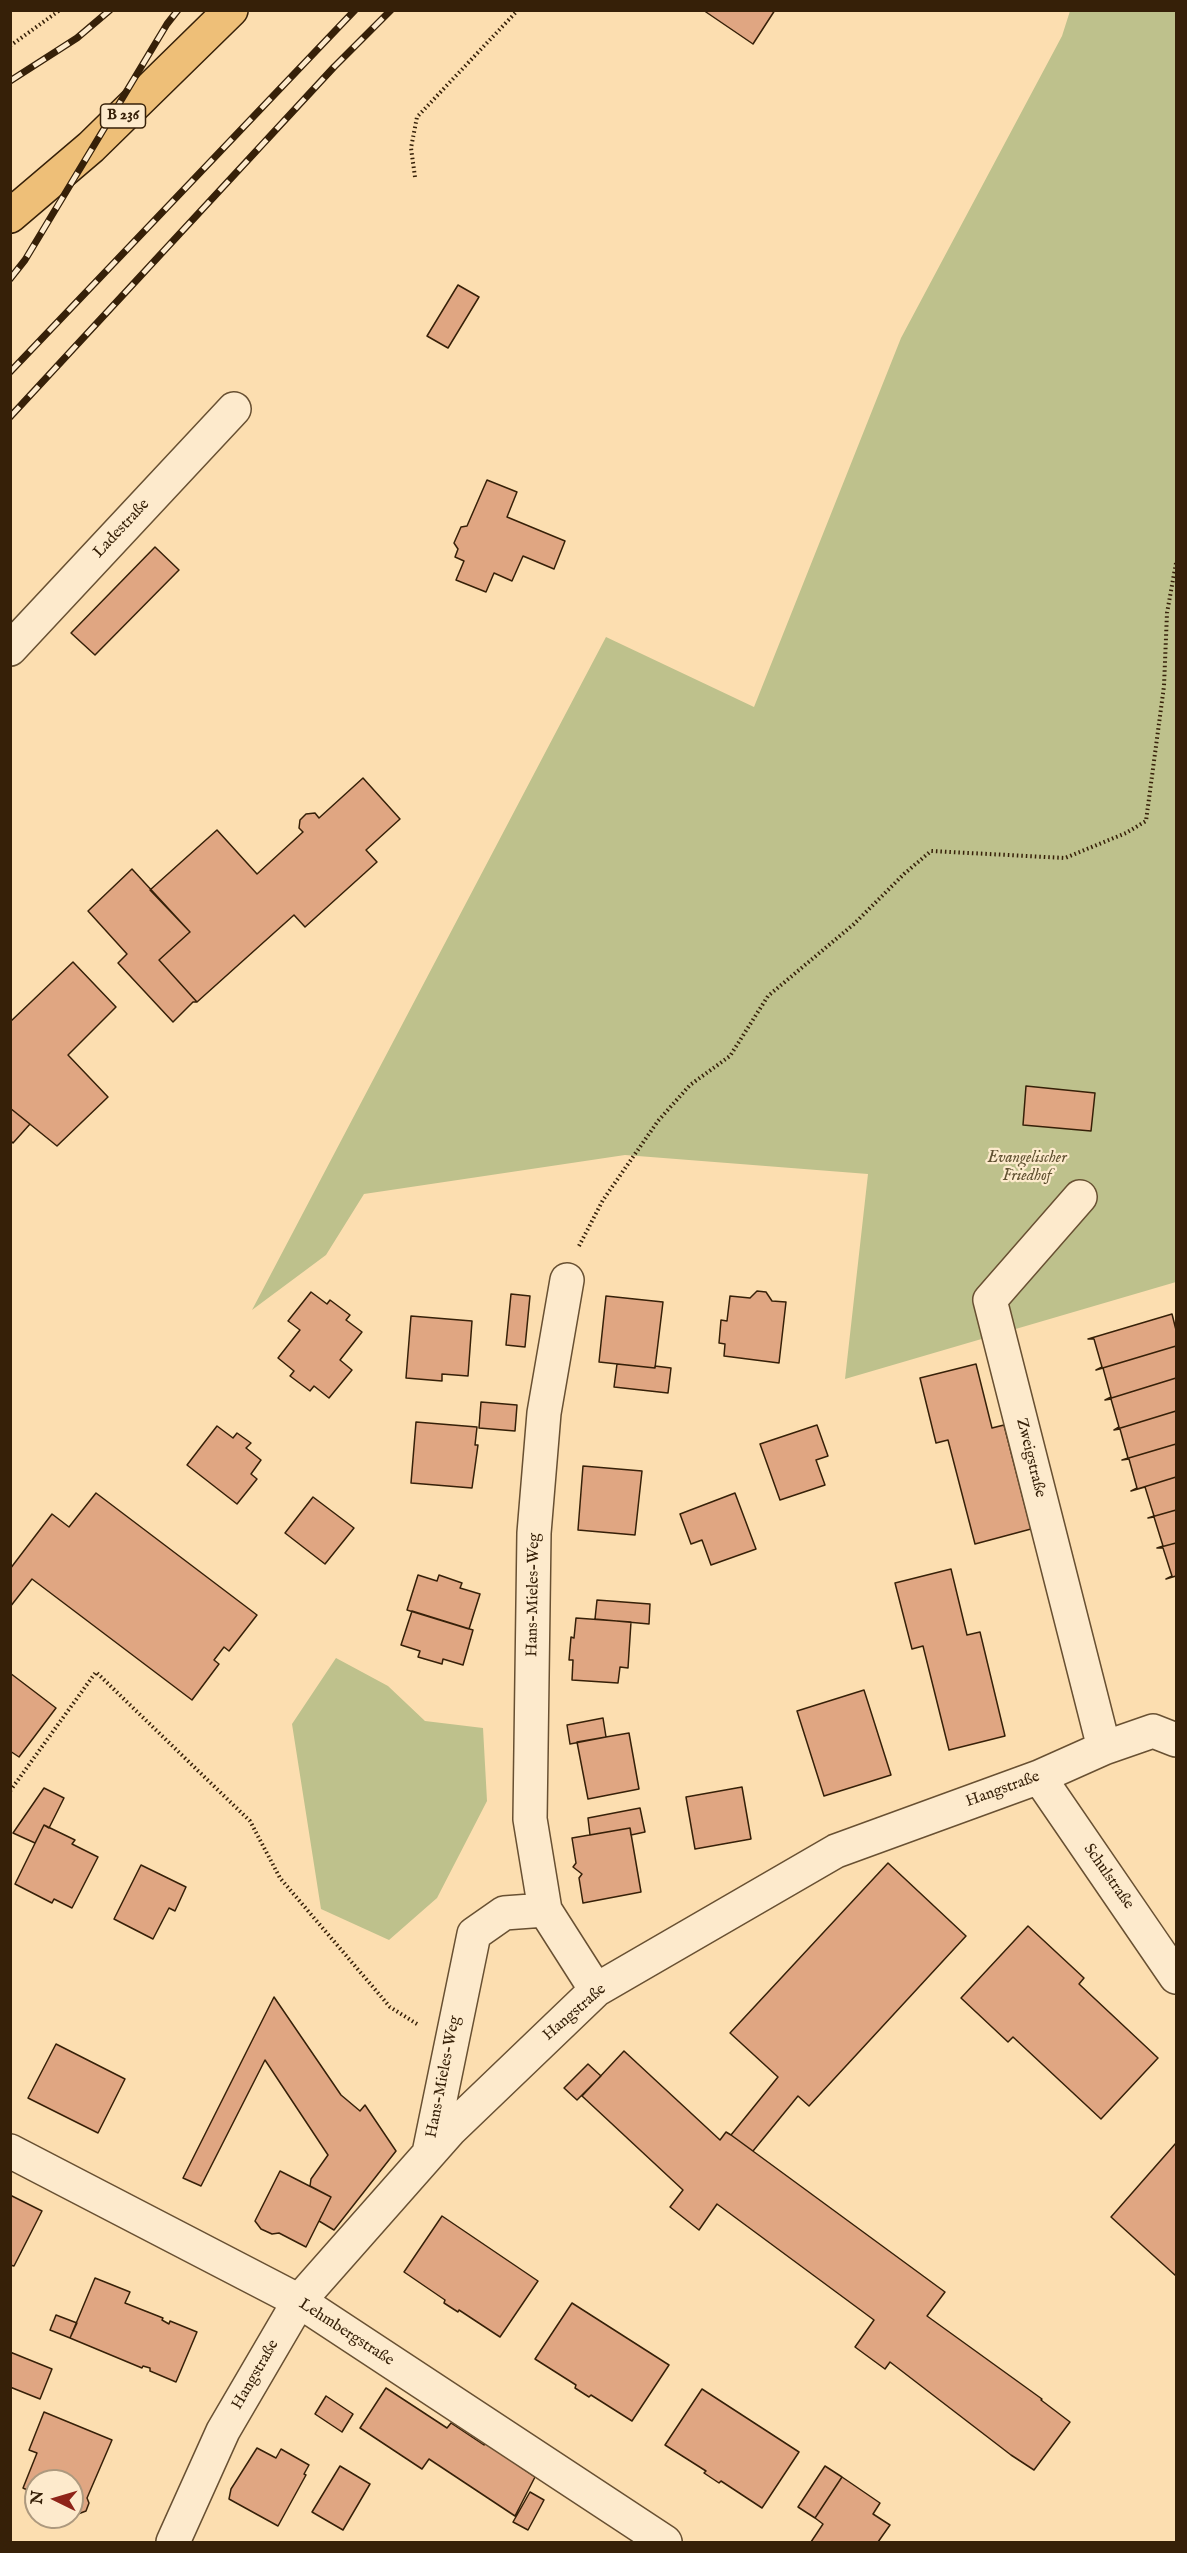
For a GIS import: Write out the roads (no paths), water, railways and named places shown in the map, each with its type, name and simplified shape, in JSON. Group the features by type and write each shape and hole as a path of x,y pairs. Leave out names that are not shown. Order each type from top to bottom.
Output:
{"main road":[{"name":"B 236","path":"10,216 91,147 231,10"}],"street":[{"name":"Ladestraße","path":"10,649 234,409"},
{"name":"Zweigstraße","path":"1080,1197 990,1300 1104,1748"},
{"name":"Hans-Mieles-Weg","path":"567,1280 544,1413 534,1533 530,1819 545,1910 596,1990"},
{"name":"Hangstraße","path":"173,2542 224,2431 299,2301 450,2130 596,1990 836,1851 1039,1777 1104,1748 1169,1730"},
{"name":"Schulstraße","path":"1039,1777 1176,1977"},
{"name":"Hans-Mieles-Weg","path":"429,2155 452,2033 474,1934 504,1913 545,1910"},
{"name":"Lehmbergstraße","path":"10,2151 299,2301 613,2510 665,2542"}],"railway":[{"path":"10,81 77,38 110,10"},
{"path":"10,279 25,260 167,24 178,10"},
{"path":"10,372 355,10"},
{"path":"10,417 334,67 391,10"}],"park label":[{"name":"Evangelischer Friedhof","path":"1027,1168"}]}
